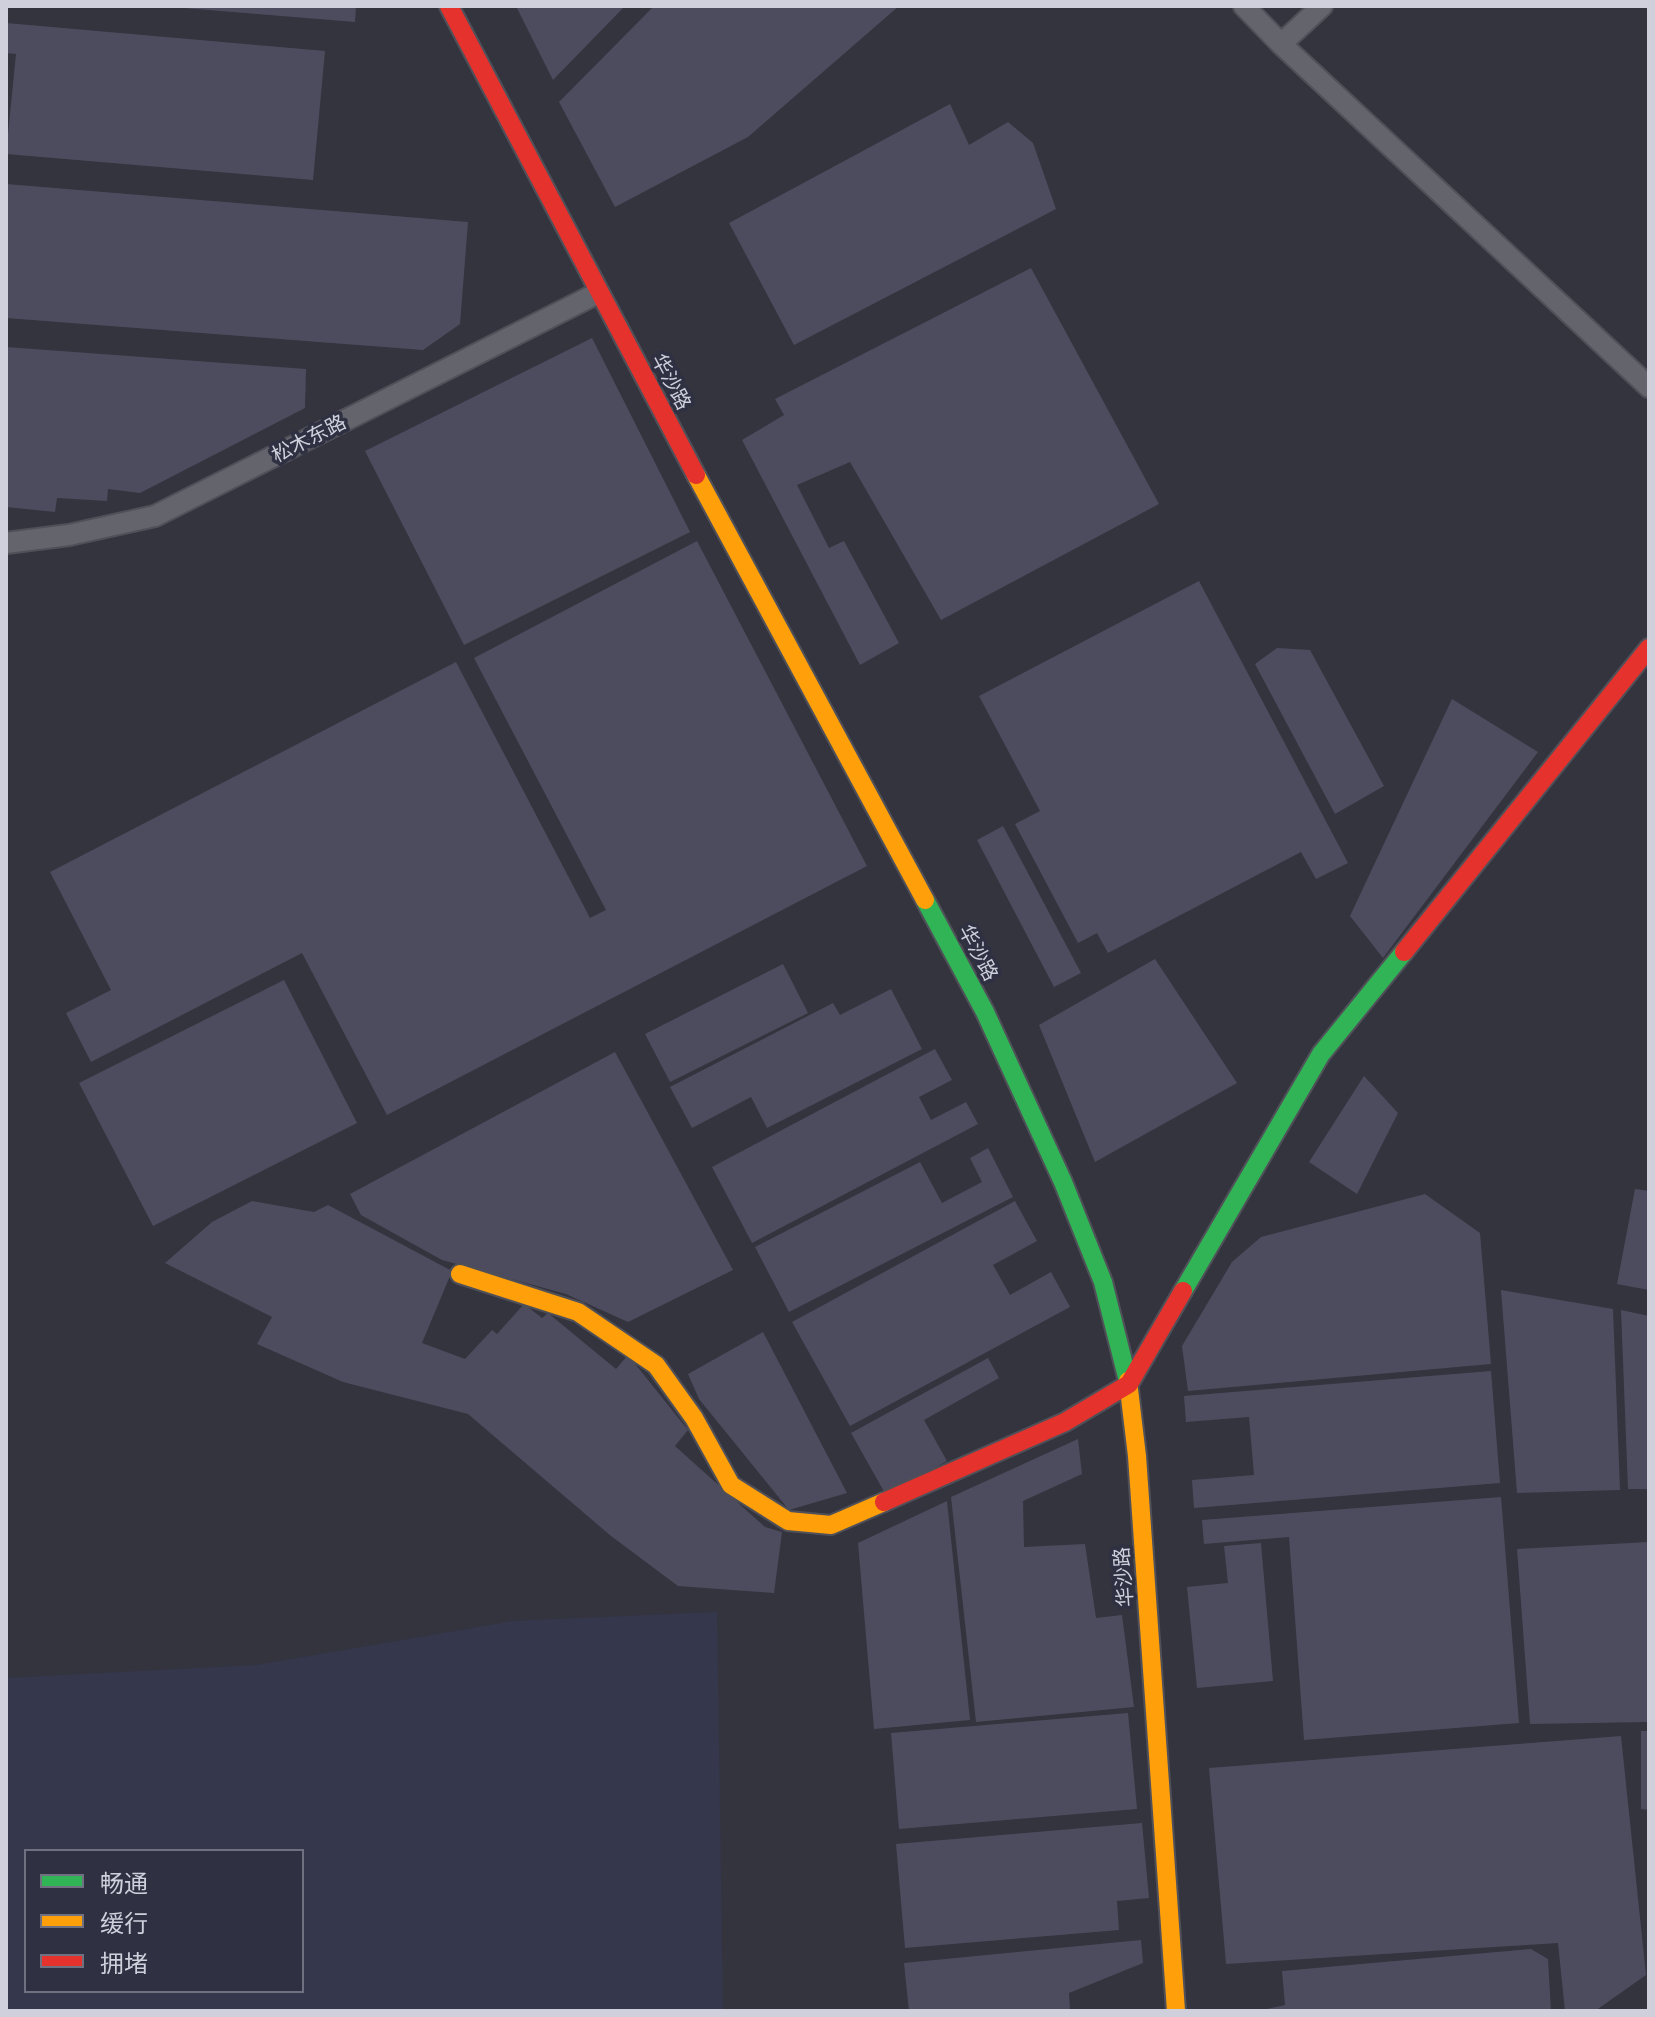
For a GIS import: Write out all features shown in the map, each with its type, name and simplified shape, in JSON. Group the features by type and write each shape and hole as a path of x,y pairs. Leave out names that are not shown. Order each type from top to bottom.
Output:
{"street":[{"name":"华沙路","path":"449,6 598,293 985,1012 1063,1182 1103,1282 1129,1384 1137,1456 1176,2011"},
{"path":"1244,6 1649,387"},
{"path":"1281,44 1322,6"},
{"name":"松木东路","path":"6,543 69,535 155,516 598,293"},
{"path":"460,1274 578,1312 656,1365 694,1418 731,1485 788,1521 831,1525 1065,1422 1129,1384 1321,1054 1649,648"}],"shaded area":[{"path":"717,1612 723,2011 6,2011 6,1678 257,1665 513,1621"}],"building":[{"path":"184,6 356,6 355,22"},
{"path":"516,6 625,6 553,80"},
{"path":"654,6 899,6 748,137 615,207 559,102"},
{"path":"6,23 325,51 313,180 6,154 16,54 6,53"},
{"path":"950,104 969,145 1008,122 1033,143 1056,209 794,345 729,223"},
{"path":"6,184 468,222 460,324 423,350 6,318"},
{"path":"1031,268 1159,504 941,620 850,462 797,485 829,548 844,541 899,643 860,665 742,440 784,415 775,399"},
{"path":"592,338 690,532 464,645 365,451"},
{"path":"6,347 306,369 305,408 140,493 108,489 107,501 57,498 55,512 6,507"},
{"path":"697,541 867,866 387,1115 302,953 91,1062 66,1013 111,990 50,872 456,662 590,918 606,910 474,658"},
{"path":"1199,581 1348,863 1316,879 1301,852 1108,953 1097,933 1078,943 1015,824 1040,811 979,696"},
{"path":"1277,648 1310,650 1384,786 1335,814 1255,664"},
{"path":"1452,699 1538,752 1383,958 1350,916"},
{"path":"1003,826 1081,973 1054,987 977,840"},
{"path":"1155,959 1237,1083 1095,1162 1039,1025"},
{"path":"783,964 808,1013 670,1082 645,1034"},
{"path":"284,980 357,1123 153,1226 79,1083"},
{"path":"891,989 922,1049 767,1128 751,1097 692,1128 670,1087 833,1003 840,1015"},
{"path":"935,1049 952,1080 919,1097 931,1120 966,1102 978,1124 752,1243 712,1167"},
{"path":"615,1052 733,1270 628,1322 566,1294 442,1260 361,1215 350,1194"},
{"path":"1364,1076 1398,1113 1357,1194 1309,1162"},
{"path":"988,1148 1013,1197 789,1312 755,1247 920,1162 942,1203 982,1182 970,1158"},
{"path":"1635,1189 1649,1191 1649,1290 1617,1284"},
{"path":"1425,1194 1480,1233 1491,1364 1188,1391 1182,1346 1232,1262 1261,1237"},
{"path":"252,1201 314,1212 328,1205 452,1271 422,1343 465,1359 492,1330 497,1334 524,1304 542,1318 548,1313 616,1369 628,1355 688,1430 675,1446 765,1527 782,1532 774,1593 678,1586 611,1536 468,1414 343,1382 257,1344 272,1317 165,1263 212,1222"},
{"path":"1015,1201 1037,1241 993,1265 1010,1295 1051,1272 1070,1307 850,1426 792,1322"},
{"path":"1501,1290 1613,1309 1620,1490 1517,1493"},
{"path":"1621,1310 1649,1316 1649,1489 1628,1489"},
{"path":"763,1332 847,1493 789,1510 699,1399 688,1374"},
{"path":"988,1358 999,1378 924,1420 947,1461 886,1495 851,1433"},
{"path":"1491,1371 1500,1483 1194,1508 1192,1480 1254,1475 1249,1417 1186,1422 1184,1396"},
{"path":"1078,1439 1082,1474 1023,1501 1024,1547 1085,1544 1096,1618 1122,1615 1134,1707 976,1722 951,1497"},
{"path":"1501,1497 1519,1723 1304,1740 1289,1537 1204,1544 1202,1520"},
{"path":"947,1501 970,1720 874,1729 858,1543"},
{"path":"1649,1542 1649,1722 1530,1724 1517,1549"},
{"path":"1261,1543 1273,1681 1197,1688 1187,1587 1228,1583 1224,1546"},
{"path":"1128,1713 1137,1809 899,1829 891,1733"},
{"path":"1641,1731 1649,1731 1649,1810 1641,1809"},
{"path":"1621,1736 1646,1975 1595,2011 1565,2011 1558,1943 1226,1964 1209,1768"},
{"path":"1142,1823 1149,1898 1117,1901 1119,1930 905,1948 896,1844"},
{"path":"1141,1940 1143,1963 1069,1993 1070,2011 909,2011 904,1963"},
{"path":"1531,1949 1548,1959 1551,2011 1258,2011 1285,2005 1282,1971"}],"traffic: fast":[{"path":"925,900 985,1012 1063,1182 1103,1282 1128,1381"},
{"path":"1183,1291 1321,1054 1404,952"}],"traffic: slow":[{"path":"696,475 925,900"},
{"path":"460,1274 578,1312 656,1365 694,1418 731,1485 788,1521 831,1525 884,1502"},
{"path":"1128,1381 1137,1456 1176,2011"}],"traffic: jam":[{"path":"449,6 696,475"},
{"path":"1404,952 1649,648"},
{"path":"884,1502 1065,1422 1129,1384 1183,1291"}]}
